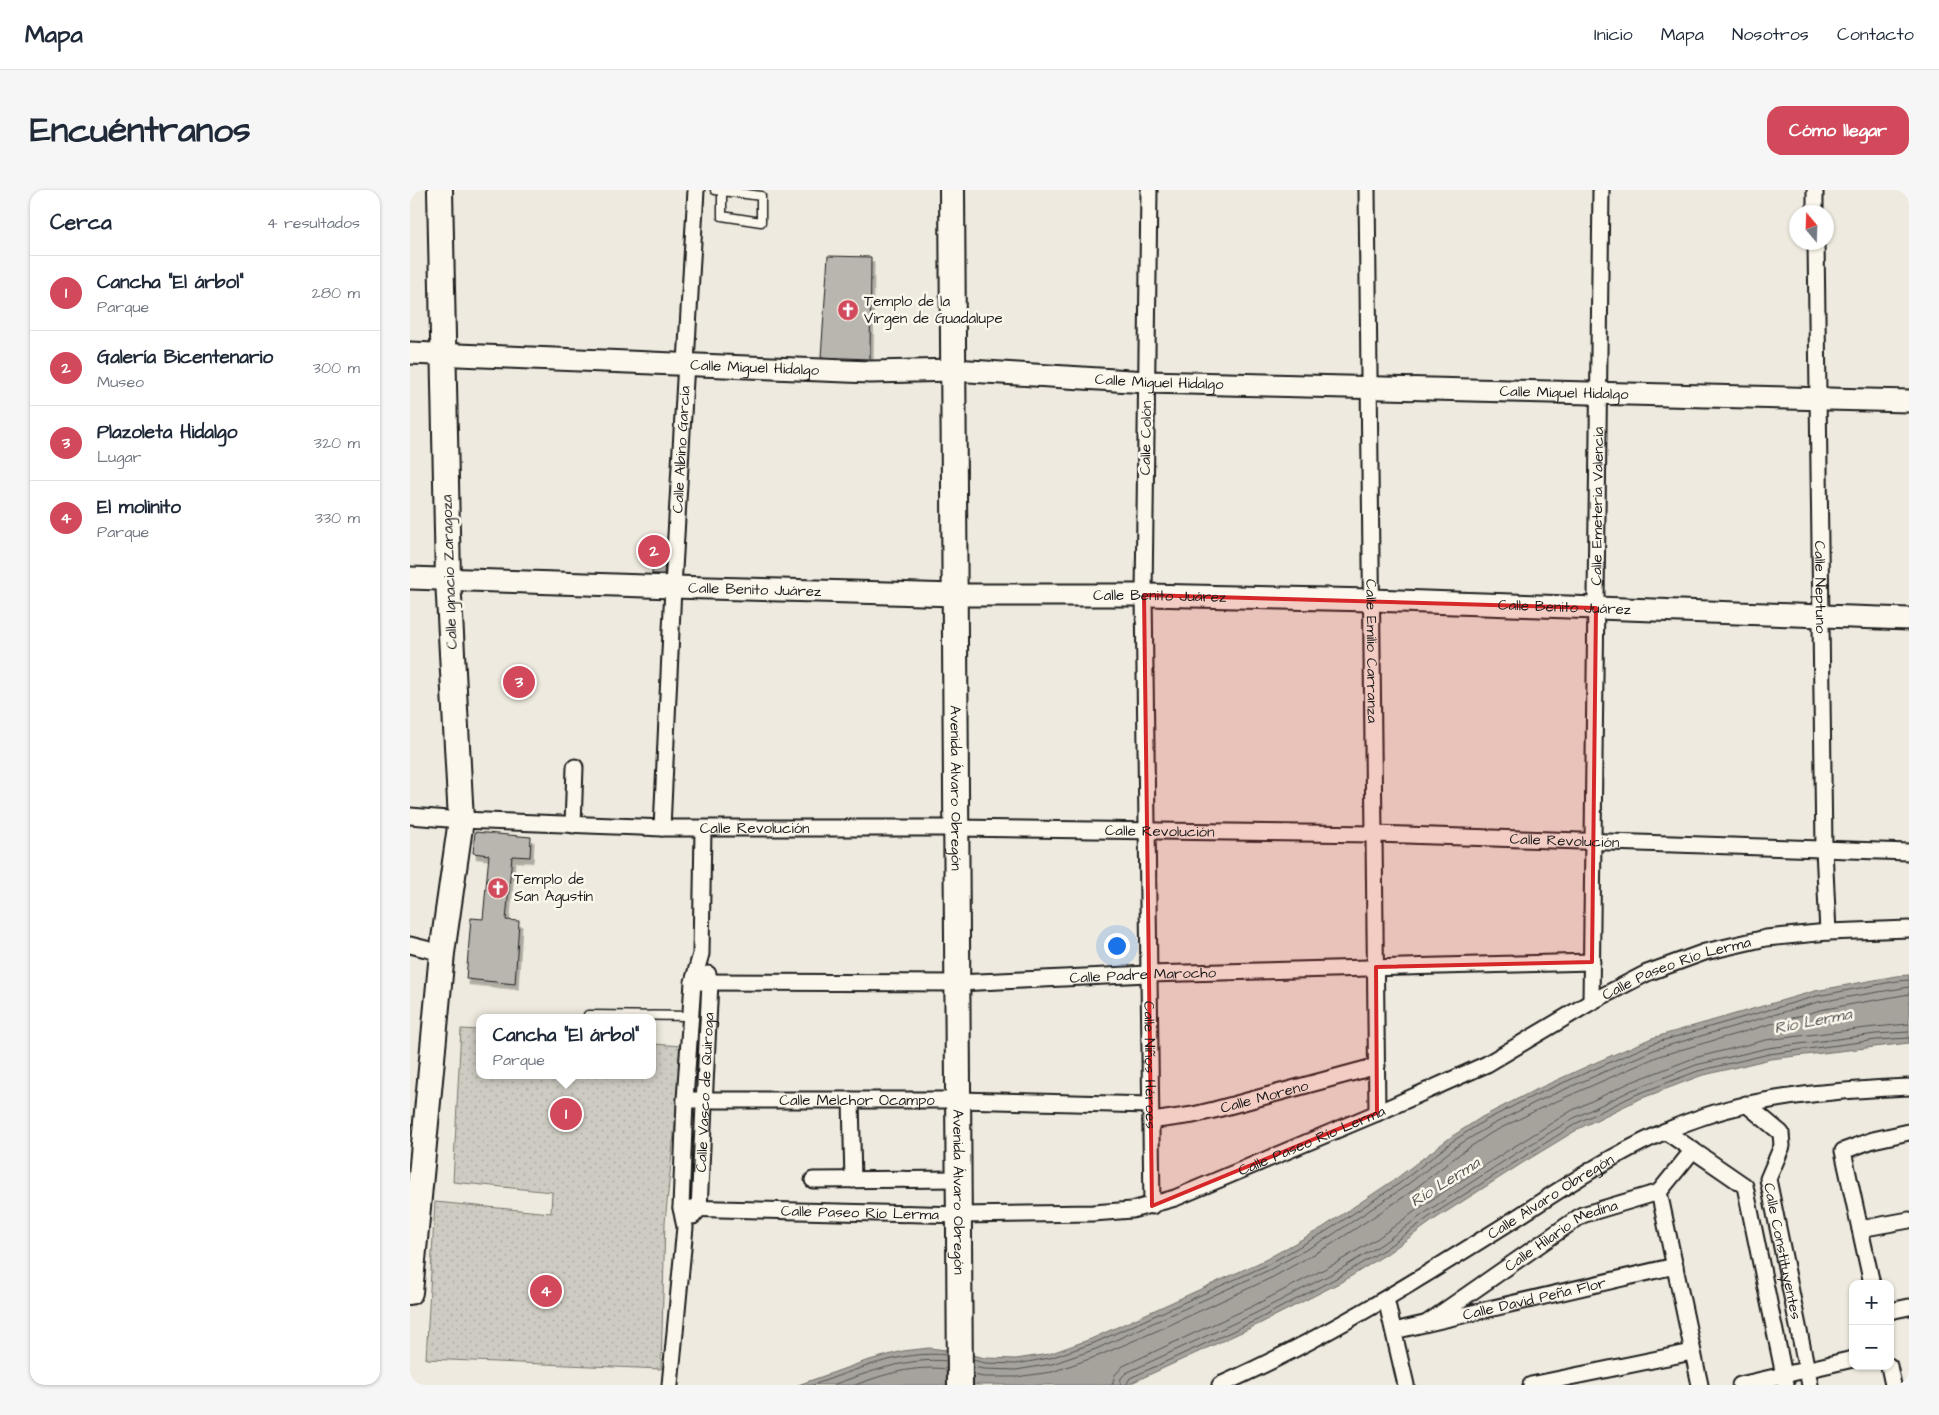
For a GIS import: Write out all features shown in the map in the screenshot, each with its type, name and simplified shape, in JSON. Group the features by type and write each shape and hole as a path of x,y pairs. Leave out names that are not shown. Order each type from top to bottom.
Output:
{"main road":[{"name":"Calle Ignacio Zaragoza","path":"410,1292 442,953 461,820 448,579 440,190"},
{"name":"Avenida Álvaro Obregón","path":"952,190 960,1385"}],"street":[{"name":"Calle Albino García","path":"662,828 673,587 696,190"},
{"name":"Calle Colón","path":"1144,595 1149,190"},
{"name":"Calle Emilio Carranza","path":"1366,190 1377,1114"},
{"name":"Calle Emeteria Valencia","path":"1591,1002 1601,190"},
{"path":"1815,190 1815,205"},
{"name":"Calle Neptuno","path":"1816,250 1824,849 1828,932"},
{"name":"Calle Miguel Hidalgo","path":"410,353 870,372 953,370 1147,382 1909,401"},
{"name":"Calle Benito Juárez","path":"410,578 955,595 1144,595 1371,600 1909,619"},
{"name":"Calle Niños Héroes","path":"1144,595 1152,1206"},
{"path":"573,825 575,767"},
{"name":"Calle Revolución","path":"410,816 573,825 703,829 957,828 1374,834 1909,852"},
{"name":"Calle Vasco de Quiroga","path":"699,1209 710,982 702,954 703,829"},
{"name":"Calle Paseo Río Lerma","path":"681,1208 960,1215 1112,1213 1152,1206 1377,1114 1488,1064 1591,1002 1647,973 1705,952 1766,938 1828,932 1909,930"},
{"path":"410,945 442,953"},
{"name":"Calle Vasco de Quiroga","path":"670,1385 685,1227 681,1208 684,1100 690,1016 693,982 702,954"},
{"name":"Calle Padre Marocho","path":"693,982 958,983 1148,974 1592,962"},
{"name":"Calle Moreno","path":"1150,1121 1214,1110 1377,1066"},
{"name":"Calle Álvaro Obregón","path":"1220,1385 1315,1339 1386,1299 1604,1163 1665,1131 1705,1115 1746,1104 1846,1089 1909,1087"},
{"name":"Calle Melchor Ocampo","path":"684,1100 959,1100 1150,1105"},
{"path":"851,1100 853,1180"},
{"name":"Calle Constituyentes","path":"1746,1104 1781,1133 1782,1146 1768,1179 1810,1385"},
{"name":"Calle Constituyentes","path":"1665,1131 1745,1186 1785,1380"},
{"path":"1871,1280 1844,1151 1874,1140 1909,1132"},
{"path":"1693,1150 1659,1192 1700,1385"},
{"path":"813,1180 960,1179"},
{"path":"1745,1186 1768,1179"},
{"name":"Calle Hilario Medina","path":"1427,1323 1582,1215 1659,1192"},
{"path":"685,1227 699,1209"},
{"path":"1860,1229 1909,1220"},
{"name":"Calle David Peña Flor","path":"1394,1331 1674,1266"},
{"path":"1386,1299 1406,1385"},
{"path":"1894,1310 1909,1307"},
{"path":"1531,1385 1692,1352"},
{"path":"1740,1385 1785,1380 1806,1370 1849,1360"},
{"path":"1890,1370 1893,1385"}],"lane":[{"path":"718,191 761,196 761,222 722,216 718,191"},
{"path":"656,1016 690,1016"}],"highlighted area":[{"path":"1144,595 1596,608 1592,962 1376,967 1377,1113 1152,1206"}],"shaded area":[{"path":"461,1029 476,1030 476,1079 656,1079 656,1044 683,1046 665,1222 661,1369 426,1359 435,1202 551,1213 552,1192 453,1182"}],"water":[{"name":"Río Lerma","path":"1909,975 1909,1043 1770,1059 1700,1076 1637,1100 1580,1128 1524,1162 1345,1280 1259,1324 1127,1385 798,1385 866,1361 903,1351 929,1348 955,1351 985,1358 1016,1359 1049,1354 1091,1339 1265,1260 1322,1228 1397,1178 1451,1137 1482,1117 1590,1065 1652,1038 1815,991"}],"building":[{"name":"Templo de la Virgen de Guadalupe","path":"828,256 871,257 870,359 821,357"},
{"path":"654,551 666,552 664,574 652,574"},
{"name":"Templo de San Agustín","path":"475,832 531,837 530,857 512,856 506,920 519,921 515,984 466,979 471,918 483,919 489,855 473,853"}],"place":[{"name":"Templo de la Virgen de Guadalupe","path":"848,310"},
{"name":"Galería Bicentenario","path":"654,551"},
{"name":"Plazoleta Hidalgo","path":"519,682"},
{"name":"Templo de San Agustín","path":"498,888"},
{"name":"Cancha \"El árbol\"","path":"566,1114"},
{"name":"El molinito","path":"546,1291"}]}
